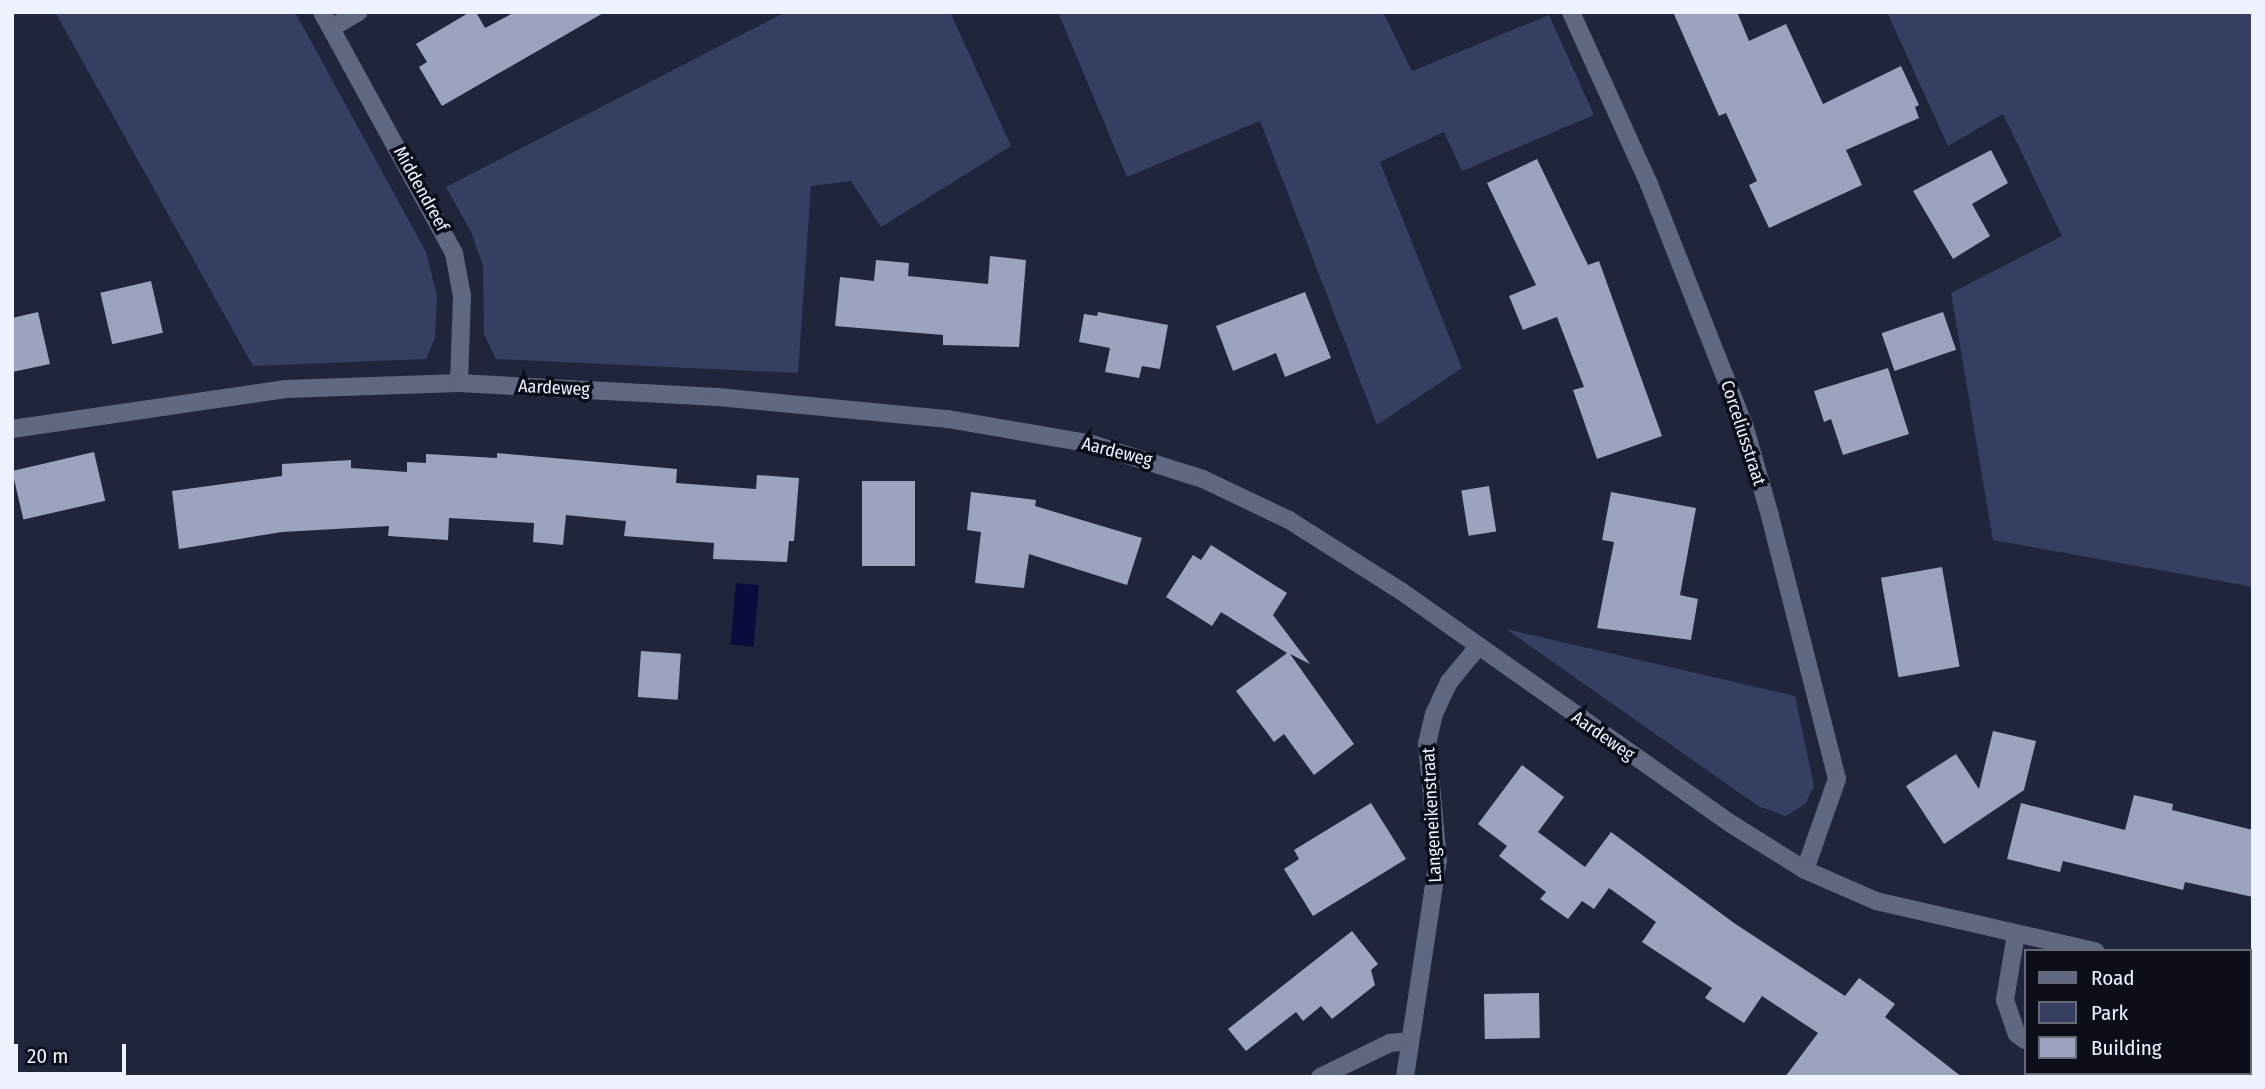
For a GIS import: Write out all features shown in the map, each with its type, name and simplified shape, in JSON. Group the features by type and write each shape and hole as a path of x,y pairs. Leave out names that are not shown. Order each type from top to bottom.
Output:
{"street":[{"name":"Middendreef","path":"322,12 454,253 461,296 459,383"},
{"path":"331,28 359,12"},
{"name":"Corceliusstraat","path":"1571,12 1650,184 1745,428 1770,516 1837,779 1805,870"},
{"name":"Aardeweg","path":"12,429 286,389 459,383 718,397 948,419 1147,458 1247,497 1289,520 1401,591 1477,648 1805,870 1876,901 2086,949"},
{"name":"Langeneikenstraat","path":"1405,1077 1437,871 1427,744 1434,713 1448,682 1477,648"},
{"path":"2016,934 2005,1000 2017,1034 2024,1039"},
{"path":"1320,1077 1390,1043 1409,1041"}],"green space":[{"path":"55,12 295,12 426,252 437,296 435,338 426,359 253,366"},
{"path":"786,12 950,12 1011,146 881,227 851,181 811,186 798,373 496,359 484,334 483,266 471,232 446,187"},
{"path":"1058,12 1383,12 1412,71 1549,15 1594,115 1462,171 1444,132 1380,162 1462,368 1377,425 1260,121 1127,177"},
{"path":"1887,12 2253,12 2253,587 1993,540 1951,293 2062,236 2003,114 1948,146"},
{"path":"1506,629 1795,696 1814,786 1805,804 1786,816 1758,806"}],"shaded area":[{"path":"736,583 759,585 754,647 731,645"}],"building":[{"path":"470,12 476,12 485,28 515,12 605,12 442,106 419,67 427,62 416,44"},
{"path":"1673,12 1737,12 1749,41 1786,24 1823,104 1901,66 1919,105 1915,107 1919,118 1846,150 1862,185 1769,228 1749,185 1757,181 1726,113 1719,116"},
{"path":"1991,150 2008,183 1972,204 1990,236 1953,259 1913,191"},
{"path":"1537,159 1588,265 1599,261 1662,436 1597,459 1573,390 1584,387 1557,317 1523,330 1509,296 1536,285 1487,183"},
{"path":"990,256 1026,260 1019,347 943,345 943,335 835,326 840,277 874,281 876,260 909,263 908,276 988,284"},
{"path":"151,281 163,333 112,344 100,293"},
{"path":"1305,292 1331,358 1285,377 1276,353 1233,371 1216,326"},
{"path":"38,312 50,364 12,372 12,318"},
{"path":"1098,312 1168,325 1160,369 1142,366 1139,378 1105,372 1110,348 1079,342 1084,314 1097,316"},
{"path":"1943,312 1956,350 1895,371 1882,333"},
{"path":"1888,368 1909,434 1843,455 1831,419 1824,422 1814,391"},
{"path":"94,452 105,501 23,520 12,471"},
{"path":"497,453 677,469 676,483 756,489 757,475 799,478 794,541 789,541 787,562 713,559 714,543 624,536 626,521 566,515 563,545 533,542 534,523 449,518 448,540 388,536 389,526 282,532 179,549 172,491 282,476 282,464 351,460 351,468 407,472 407,462 426,463 426,454 497,458"},
{"path":"862,481 915,481 915,566 862,566"},
{"path":"1489,486 1496,531 1469,536 1461,490"},
{"path":"971,492 1036,500 1035,506 1142,538 1127,585 1029,554 1024,588 975,583 981,532 967,530"},
{"path":"1611,492 1696,508 1680,595 1698,599 1691,640 1597,628 1614,542 1602,540"},
{"path":"1211,545 1287,593 1273,615 1310,664 1290,654 1354,744 1314,775 1284,734 1274,742 1236,691 1287,653 1221,612 1212,626 1166,597 1193,555 1201,560"},
{"path":"1942,567 1960,666 1898,677 1881,578"},
{"path":"641,651 681,654 678,700 638,697"},
{"path":"1993,731 2036,741 2024,790 1944,844 1906,786 1956,754 1979,789"},
{"path":"1522,765 1564,797 1538,832 1585,867 1611,832 1734,923 1845,996 1859,978 1895,1004 1885,1017 1962,1077 1785,1077 1818,1033 1762,996 1744,1023 1705,998 1712,988 1642,942 1656,922 1609,888 1594,909 1582,901 1568,919 1540,899 1546,892 1499,856 1507,846 1478,824"},
{"path":"2134,795 2173,804 2172,810 2253,830 2253,897 2185,882 2183,890 2063,861 2060,872 2007,859 2021,803 2125,830"},
{"path":"1371,803 1406,859 1313,916 1284,869 1299,859 1294,850"},
{"path":"1352,931 1378,964 1371,970 1375,985 1332,1019 1321,1006 1303,1021 1296,1012 1246,1051 1228,1029"},
{"path":"1539,993 1540,1038 1485,1039 1484,994"}]}
